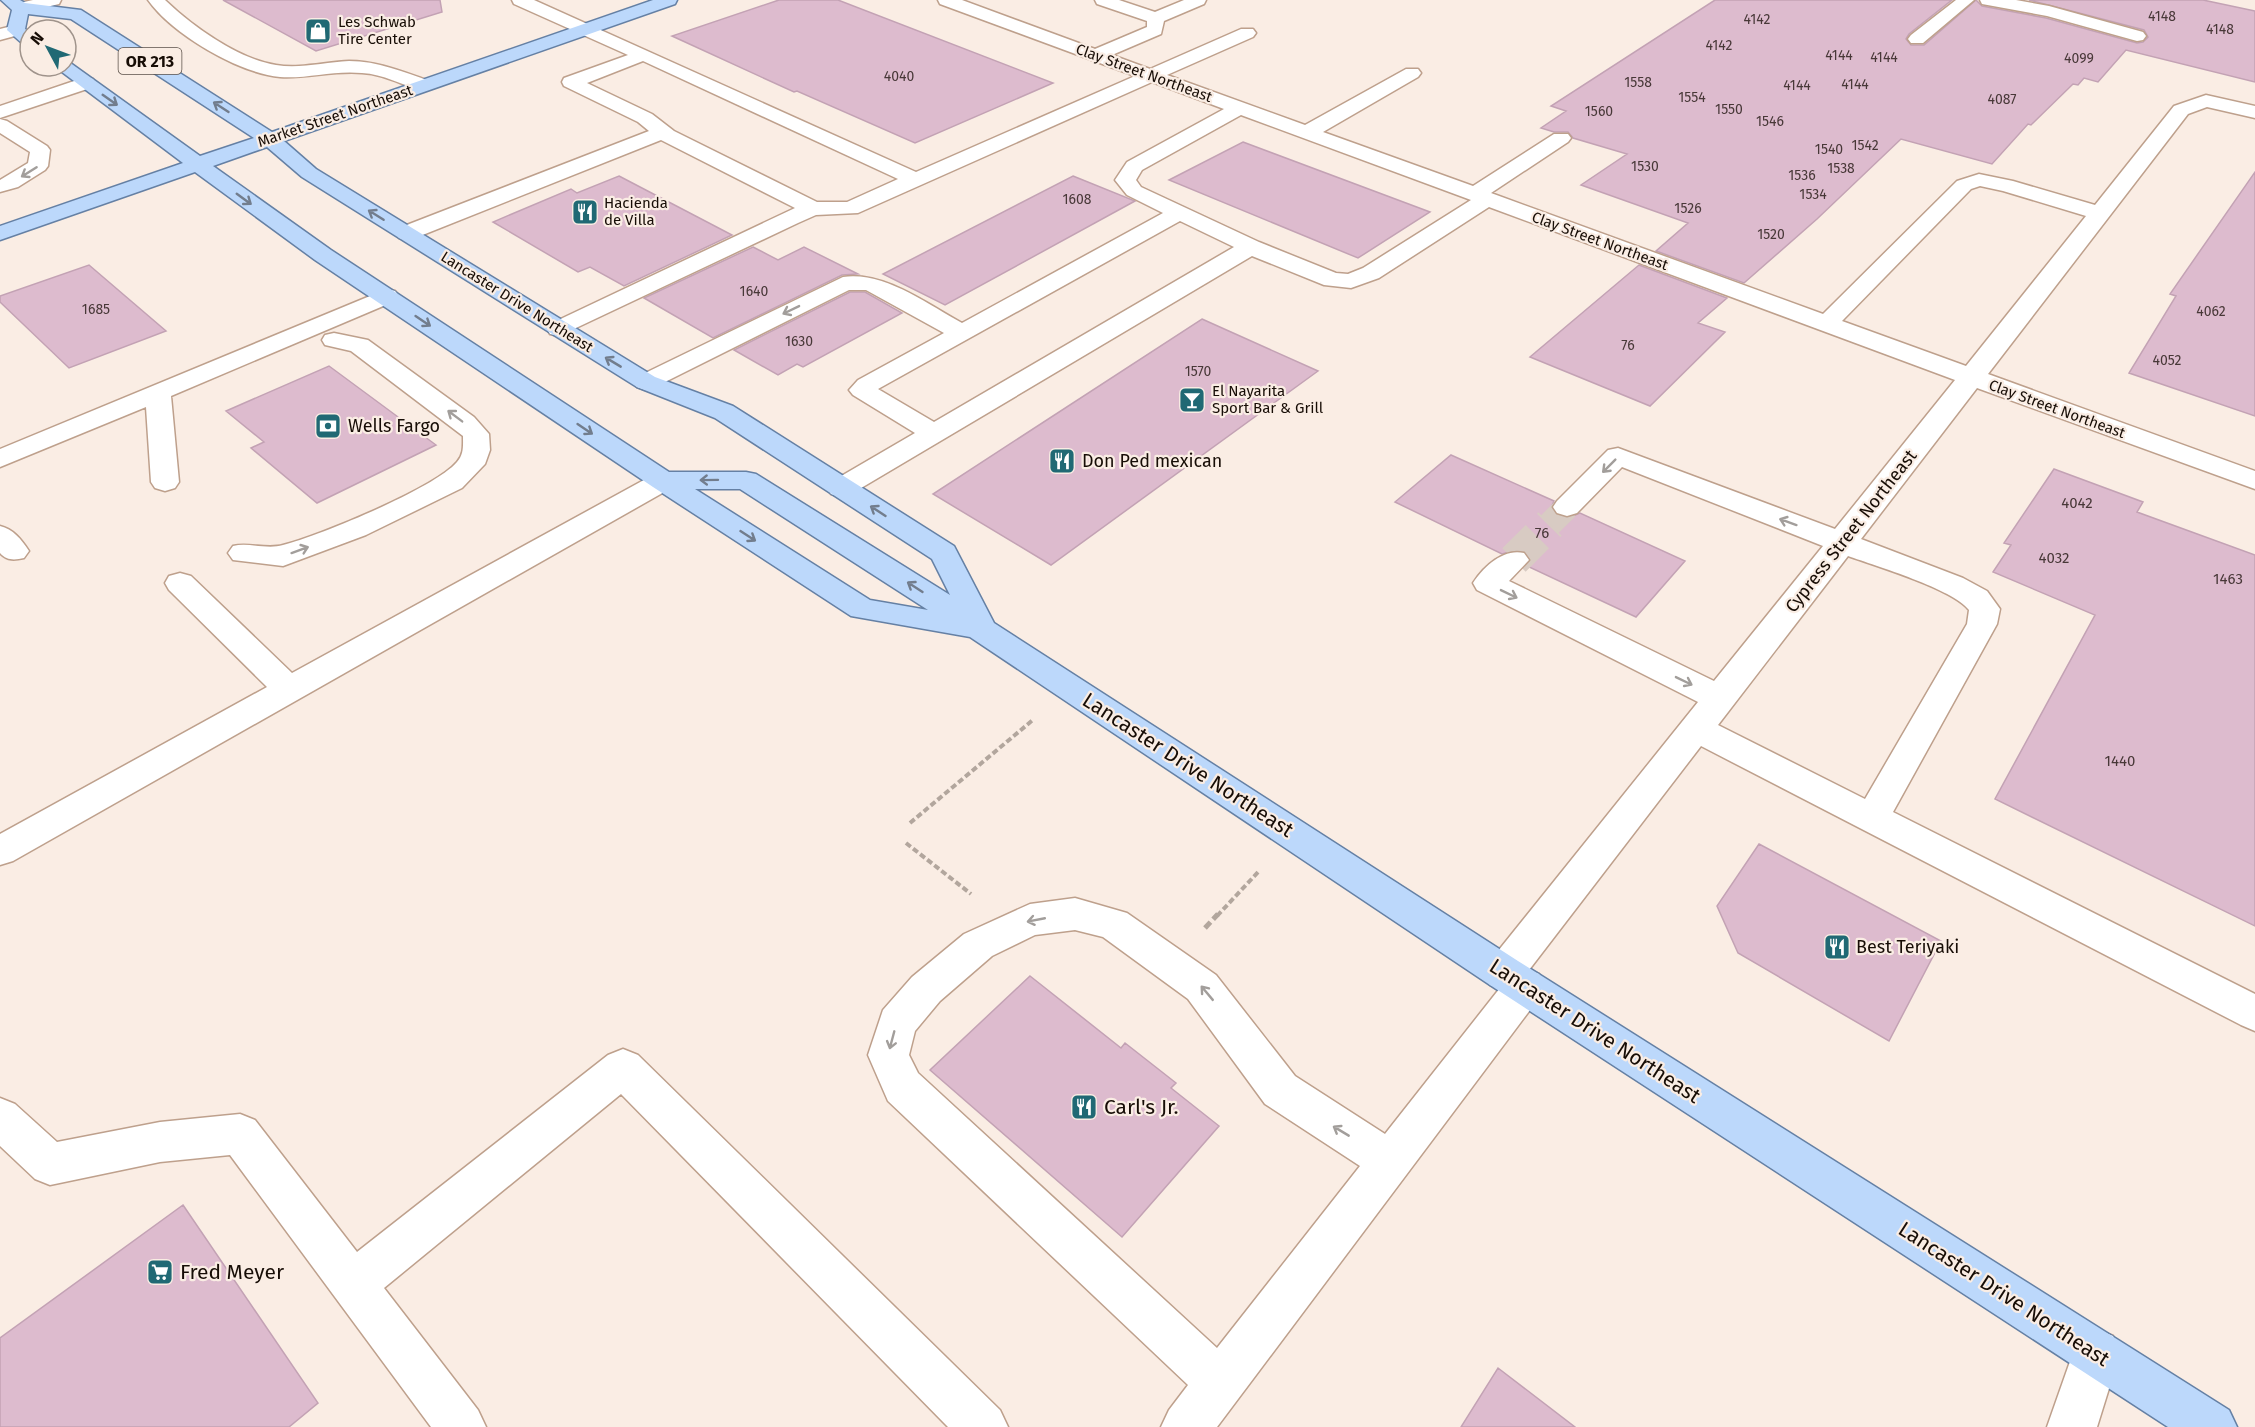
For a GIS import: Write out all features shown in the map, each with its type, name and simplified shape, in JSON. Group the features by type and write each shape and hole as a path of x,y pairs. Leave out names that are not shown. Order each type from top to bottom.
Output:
{"main road":[{"name":"Market Street Northeast","path":"0,233 669,0"},
{"path":"15,4 16,35"},
{"name":"Lancaster Drive Northeast","path":"15,4 75,14 270,139 309,173 560,329 646,382 724,412 944,553 982,630"},
{"name":"Lancaster Drive Northeast","path":"78,77 323,255 663,481 862,609 982,630 1514,980 2212,1427"},
{"path":"663,481 746,480 982,630"}],"street":[{"path":"15,4 53,0"},
{"path":"519,0 915,179"},
{"name":"Clay Street Northeast","path":"946,0 2255,481"},
{"path":"1103,0 1156,18 1198,0"},
{"path":"1917,39 1966,0"},
{"path":"1988,0 2049,11 2138,36"},
{"path":"163,1 206,39 243,61 278,71 347,67 375,69 423,85"},
{"path":"1096,55 1155,30 1156,18"},
{"path":"560,329 813,209 850,207 1248,33"},
{"path":"644,55 571,82 645,118 663,132 813,209"},
{"path":"1306,133 1412,73"},
{"path":"0,111 86,83"},
{"name":"Cypress Street Northeast","path":"1186,1427 1391,1161 1514,980 1719,698 2181,110 2206,100 2255,111"},
{"path":"1239,108 1134,166 1125,180 1134,191 1179,213 1251,247 1332,280 1351,280 1371,273 1561,138"},
{"path":"0,125 40,150 38,166 11,183 0,186"},
{"path":"406,233 663,132"},
{"path":"1826,324 1964,184 1979,180 2006,185 2100,213"},
{"path":"933,433 862,390 867,385 1179,213"},
{"path":"841,488 1251,247"},
{"path":"646,382 843,284 856,282 872,284 962,333"},
{"path":"0,459 158,392 325,333 387,296"},
{"path":"243,553 283,556 356,530 452,482 471,464 464,452 450,440 333,353 325,333"},
{"path":"158,392 165,482"},
{"path":"1567,507 1618,456 1952,585 1976,598 1985,609 1982,624 1872,818"},
{"path":"0,851 663,481"},
{"path":"1514,560 1488,584 1719,698"},
{"path":"180,583 289,690"},
{"path":"1696,729 2255,1013"},
{"path":"1220,1383 903,1087 888,1055 897,1023 926,989 978,945 1030,920 1075,914 1114,924 1202,987 1280,1090 1325,1121 1391,1161"},
{"path":"354,1283 623,1068 984,1427"},
{"path":"0,1118 50,1164 160,1142 240,1134 460,1427"},
{"path":"2072,1427 2096,1353"}],"path":[{"path":"910,823 1071,688"},
{"path":"1171,963 1294,835"},
{"path":"906,843 984,904 1006,932"}],"building":[{"path":"223,0 440,0 442,12 316,51"},
{"path":"779,0 838,0 1053,83 915,143 797,91 794,92 672,36"},
{"path":"1715,0 1952,0 1909,34 1906,39 1911,45 1924,45 1976,0 1982,6 2046,18 2137,43 2143,42 2148,37 2144,30 2029,0 2203,0 2255,11 2255,82 2126,50 2098,82 2084,78 2078,85 2073,84 2031,125 2028,124 1992,164 1901,139 1817,219 1744,283 1656,251 1688,223 1581,185 1627,154 1573,138 1568,132 1554,132 1541,128 1566,111 1551,106"},
{"path":"1243,142 1430,212 1358,258 1169,180"},
{"path":"2255,172 2255,416 2129,373 2176,296 2170,294"},
{"path":"619,176 732,235 624,286 590,267 578,272 493,222 571,189 577,193"},
{"path":"1073,176 1135,201 945,305 883,274"},
{"path":"753,247 778,260 804,247 858,274 842,275 713,338 644,298"},
{"path":"89,265 166,331 69,368 0,302 0,296"},
{"path":"1639,265 1727,298 1698,323 1725,332 1650,406 1530,357"},
{"path":"850,292 865,292 902,313 803,367 797,364 778,375 734,350"},
{"path":"1202,319 1318,371 1051,565 933,494"},
{"name":"Wells Fargo","path":"329,366 436,445 317,503 251,448 264,442 226,411"},
{"path":"1451,455 1554,501 1551,508 1556,515 1568,518 1580,513 1685,561 1636,617 1527,566 1531,560 1524,551 1516,550 1502,554 1395,502"},
{"path":"2054,469 2143,502 2137,512 2255,555 2255,926 1995,799 2095,615 1993,572 2011,545 2004,543"},
{"name":"Best Teriyaki","path":"1759,844 1941,941 1889,1041 1738,953 1717,906"},
{"name":"Carl's Jr.","path":"1030,976 1121,1048 1125,1043 1176,1083 1171,1088 1219,1126 1122,1237 930,1070"},
{"name":"Fred Meyer","path":"183,1205 318,1403 289,1427 0,1427 0,1338"},
{"path":"1498,1368 1575,1427 1461,1427"}],"tunnel":[{"path":"1514,560 1567,507"}],"place":[{"name":"Les Schwab Tire Center","path":"318,31"},
{"name":"Hacienda de Villa","path":"585,212"},
{"name":"El Nayarita Sport Bar & Grill","path":"1192,400"},
{"name":"Wells Fargo","path":"328,426"},
{"name":"Don Ped mexican","path":"1062,461"},
{"name":"Best Teriyaki","path":"1837,947"},
{"name":"Carl's Jr.","path":"1084,1107"},
{"name":"Fred Meyer","path":"160,1272"}]}
